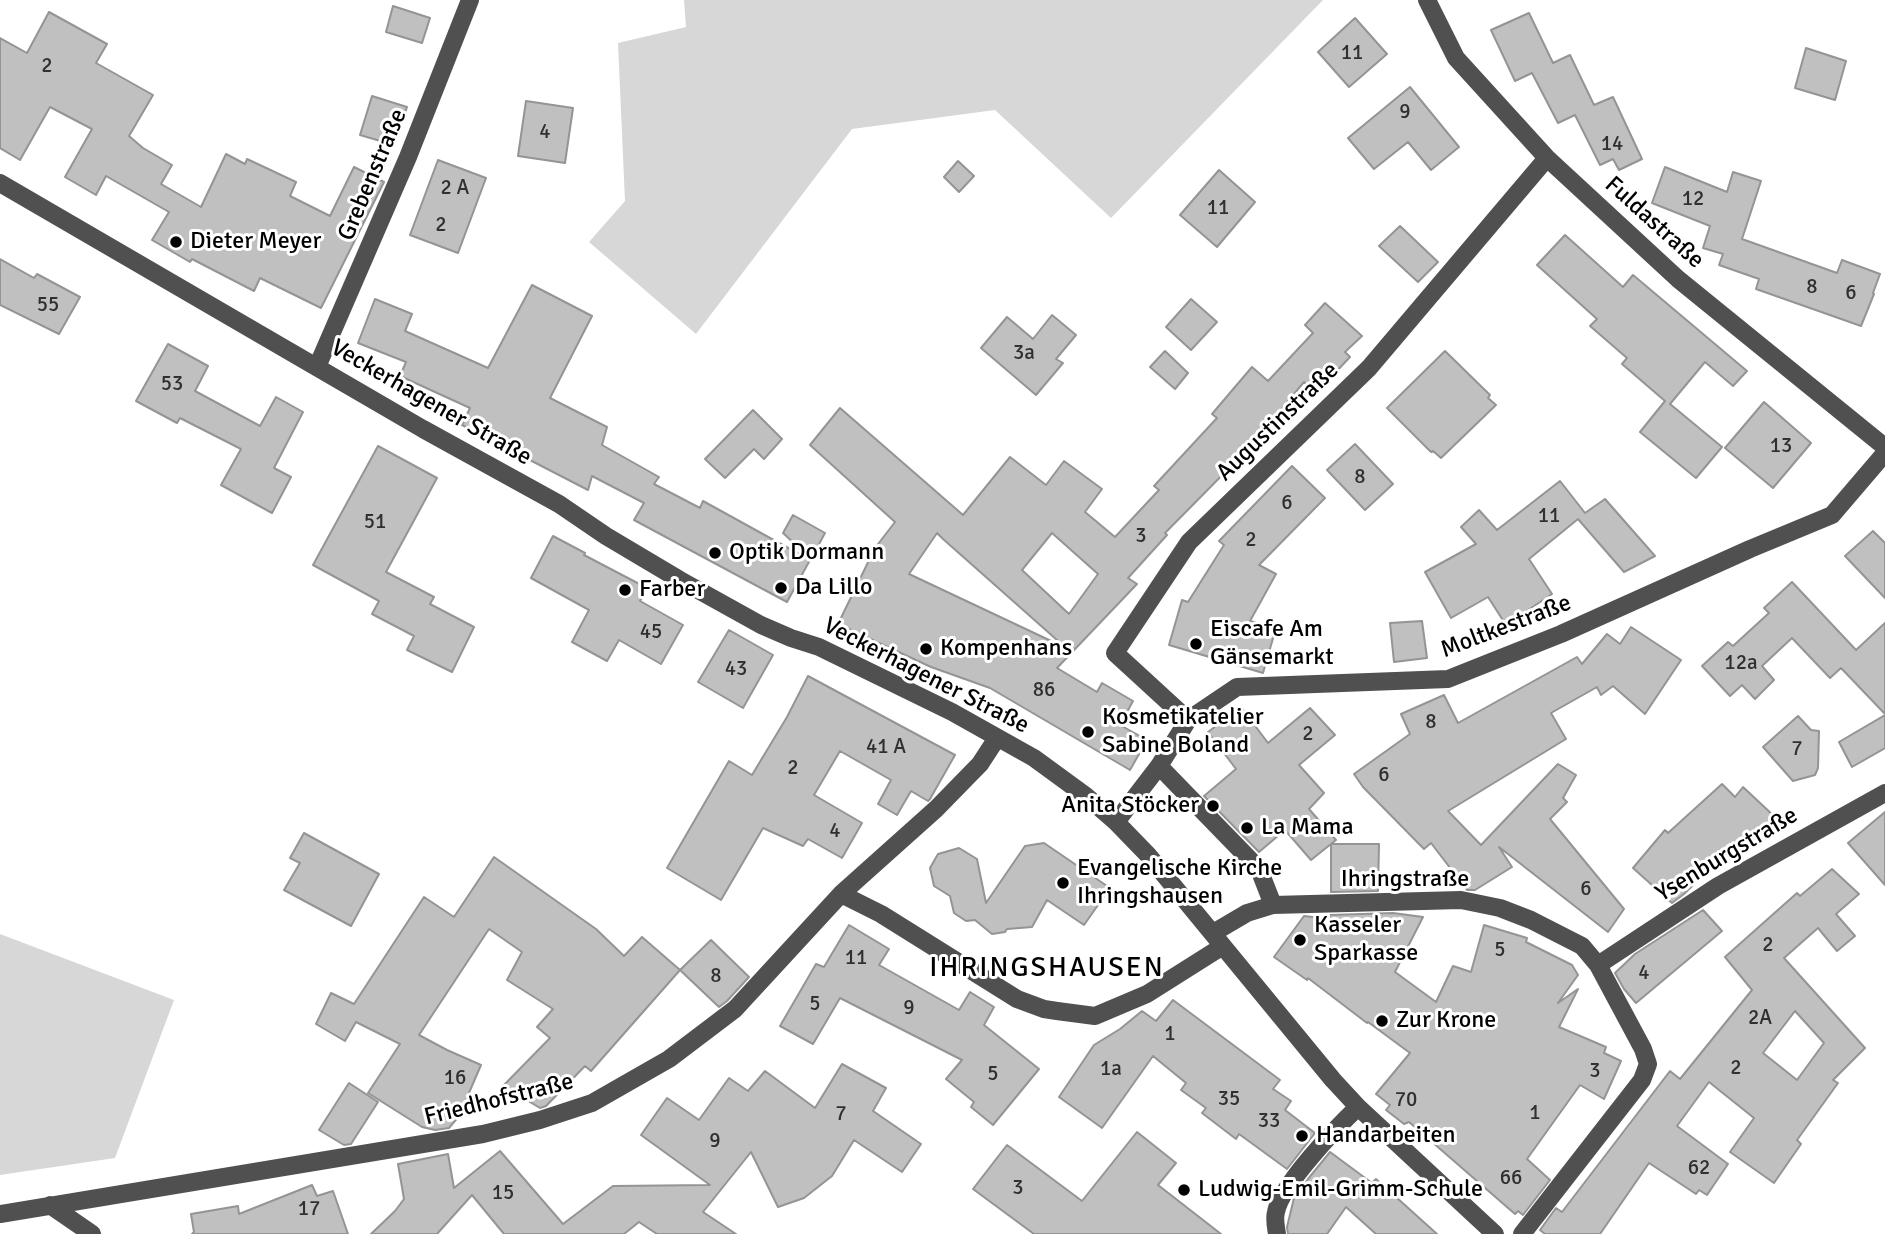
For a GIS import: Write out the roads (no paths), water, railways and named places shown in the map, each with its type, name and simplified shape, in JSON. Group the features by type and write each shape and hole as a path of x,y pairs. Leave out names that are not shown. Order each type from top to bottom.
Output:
{"street":[{"name":"Grebenstraße","path":"317,367 408,157 470,0"},
{"name":"Fuldastraße","path":"1427,0 1456,58 1547,158 1678,279 1885,447"},
{"name":"Augustinstraße","path":"1188,720 1115,653 1189,542 1369,368 1547,158"},
{"name":"Veckerhagener Straße","path":"0,183 423,429 559,504 669,574 761,625 819,647 952,712 1034,758 1086,796 1148,855 1333,1080 1358,1107 1495,1234"},
{"name":"Moltkestraße","path":"1116,822 1159,766 1188,720 1237,687 1448,679 1561,634 1832,515 1885,453"},
{"name":"Friedhofstraße","path":"0,1214 483,1134 540,1120 593,1102 668,1059 735,1009 841,894 980,764 997,738"},
{"path":"1159,766 1259,869 1273,905"},
{"name":"Ysenburgstraße","path":"1598,965 1718,886 1885,793"},
{"name":"Ihringstraße","path":"841,894 881,914 1017,999 1044,1009 1095,1016 1147,994 1218,940 1247,913 1273,905 1461,900 1500,908 1531,920 1582,946 1598,965 1643,1049 1648,1064 1642,1080 1522,1234"},
{"path":"1277,1234 1275,1215 1291,1184 1312,1156 1358,1107"},
{"path":"50,1205 92,1234"}],"place":[{"name":"Dieter Meyer","path":"176,242"},
{"name":"Optik Dormann","path":"715,553"},
{"name":"Da Lillo","path":"781,588"},
{"name":"Farber","path":"625,590"},
{"name":"Eiscafe Am Gänsemarkt","path":"1196,644"},
{"name":"Kompenhans","path":"926,649"},
{"name":"Kosmetikatelier Sabine Boland","path":"1088,732"},
{"name":"Anita Stöcker","path":"1213,806"},
{"name":"La Mama","path":"1247,828"},
{"name":"Evangelische Kirche Ihringshausen","path":"1063,883"},
{"name":"Kasseler Sparkasse","path":"1300,940"},
{"name":"Zur Krone","path":"1382,1021"},
{"name":"Handarbeiten","path":"1302,1136"},
{"name":"Ludwig-Emil-Grimm-Schule","path":"1184,1190"}],"district":[{"name":"IHRINGSHAUSEN","path":"1047,969"}]}
